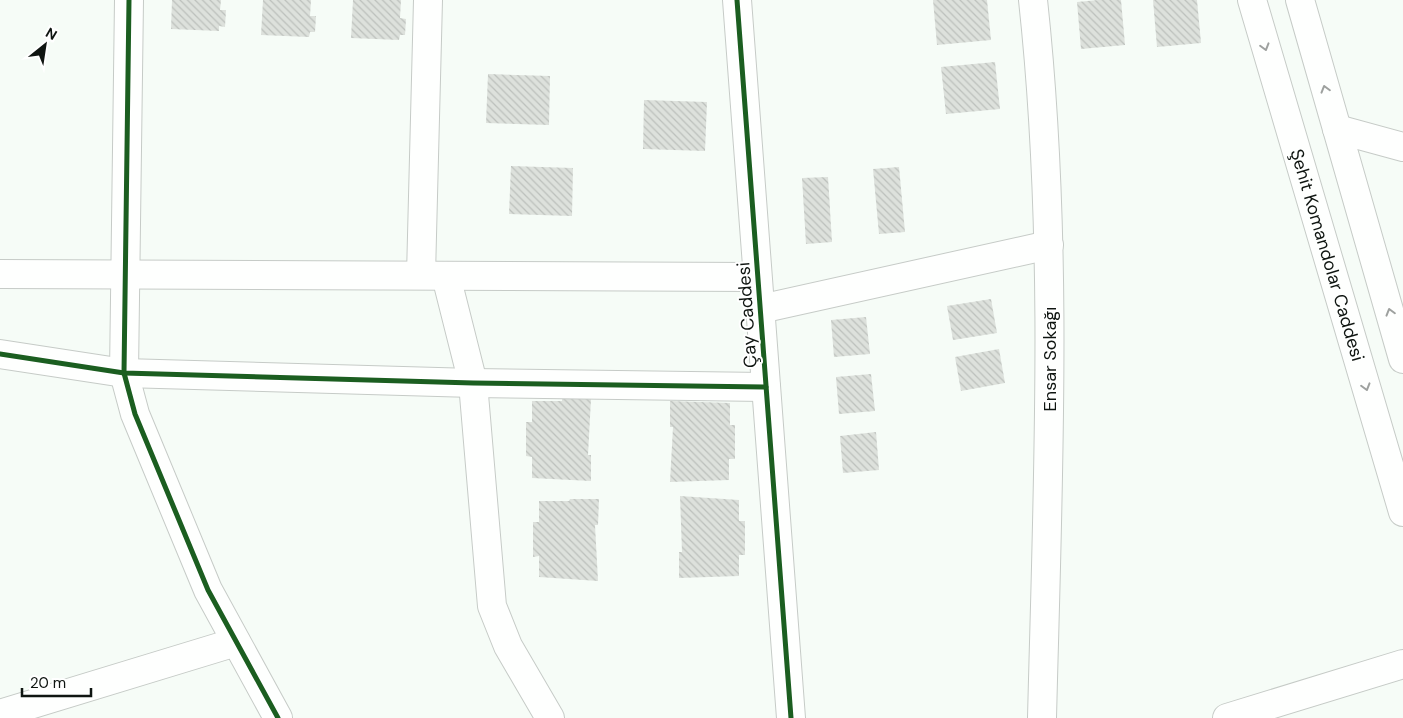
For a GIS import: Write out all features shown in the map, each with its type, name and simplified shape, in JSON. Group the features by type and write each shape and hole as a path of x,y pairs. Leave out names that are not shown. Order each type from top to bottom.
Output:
{"street":[{"path":"129,0 127,274 124,373 135,414 200,573 278,718"},
{"path":"428,0 433,275 472,383 492,606 508,646 550,718"},
{"name":"Çay Caddesi","path":"737,0 791,718"},
{"name":"Ensar Sokağı","path":"1033,0 1038,41 1049,244 1050,377 1042,718"},
{"name":"Şehit Komandolar Caddesi","path":"1252,0 1403,512"},
{"path":"1300,0 1403,359"},
{"path":"1337,129 1403,147"},
{"path":"760,309 1049,244"},
{"path":"0,274 757,277"},
{"path":"0,354 124,373 472,383 766,387"},
{"path":"0,714 236,642"},
{"path":"1227,718 1403,664"}],"building":[{"path":"172,0 221,0 220,10 226,10 225,27 219,26 219,31 171,29"},
{"path":"263,0 311,0 310,16 316,16 315,32 310,32 309,37 261,35"},
{"path":"353,0 401,0 400,18 406,19 405,35 400,35 399,40 351,38"},
{"path":"933,0 987,0 991,40 937,45"},
{"path":"1121,0 1125,45 1081,49 1077,2"},
{"path":"1153,0 1197,0 1201,43 1157,47"},
{"path":"995,62 1000,109 946,114 941,67"},
{"path":"488,74 550,76 549,125 486,123"},
{"path":"644,100 707,102 705,151 643,149"},
{"path":"511,166 573,168 572,216 509,214"},
{"path":"899,167 905,232 879,234 873,169"},
{"path":"828,177 832,242 806,244 802,178"},
{"path":"991,299 997,333 953,340 947,306"},
{"path":"866,317 870,354 834,357 831,320"},
{"path":"999,349 1005,383 961,391 955,357"},
{"path":"871,374 875,411 839,414 836,377"},
{"path":"562,399 591,399 588,455 591,455 591,481 532,478 532,457 526,456 526,422 532,422 532,401 562,401"},
{"path":"670,401 730,403 730,425 735,425 735,459 729,459 729,480 670,482 673,427 670,427"},
{"path":"876,432 879,470 843,473 840,436"},
{"path":"680,496 739,500 739,521 745,521 745,555 739,555 739,576 679,578 679,552 682,552"},
{"path":"570,499 599,499 598,525 595,525 598,581 539,577 539,556 533,557 533,522 539,522 539,501 569,501"}],"cycle path":[{"path":"129,0 124,373 135,414 208,590 278,718"},
{"path":"737,0 791,718"},
{"path":"0,354 124,373 473,383 766,387"}]}
